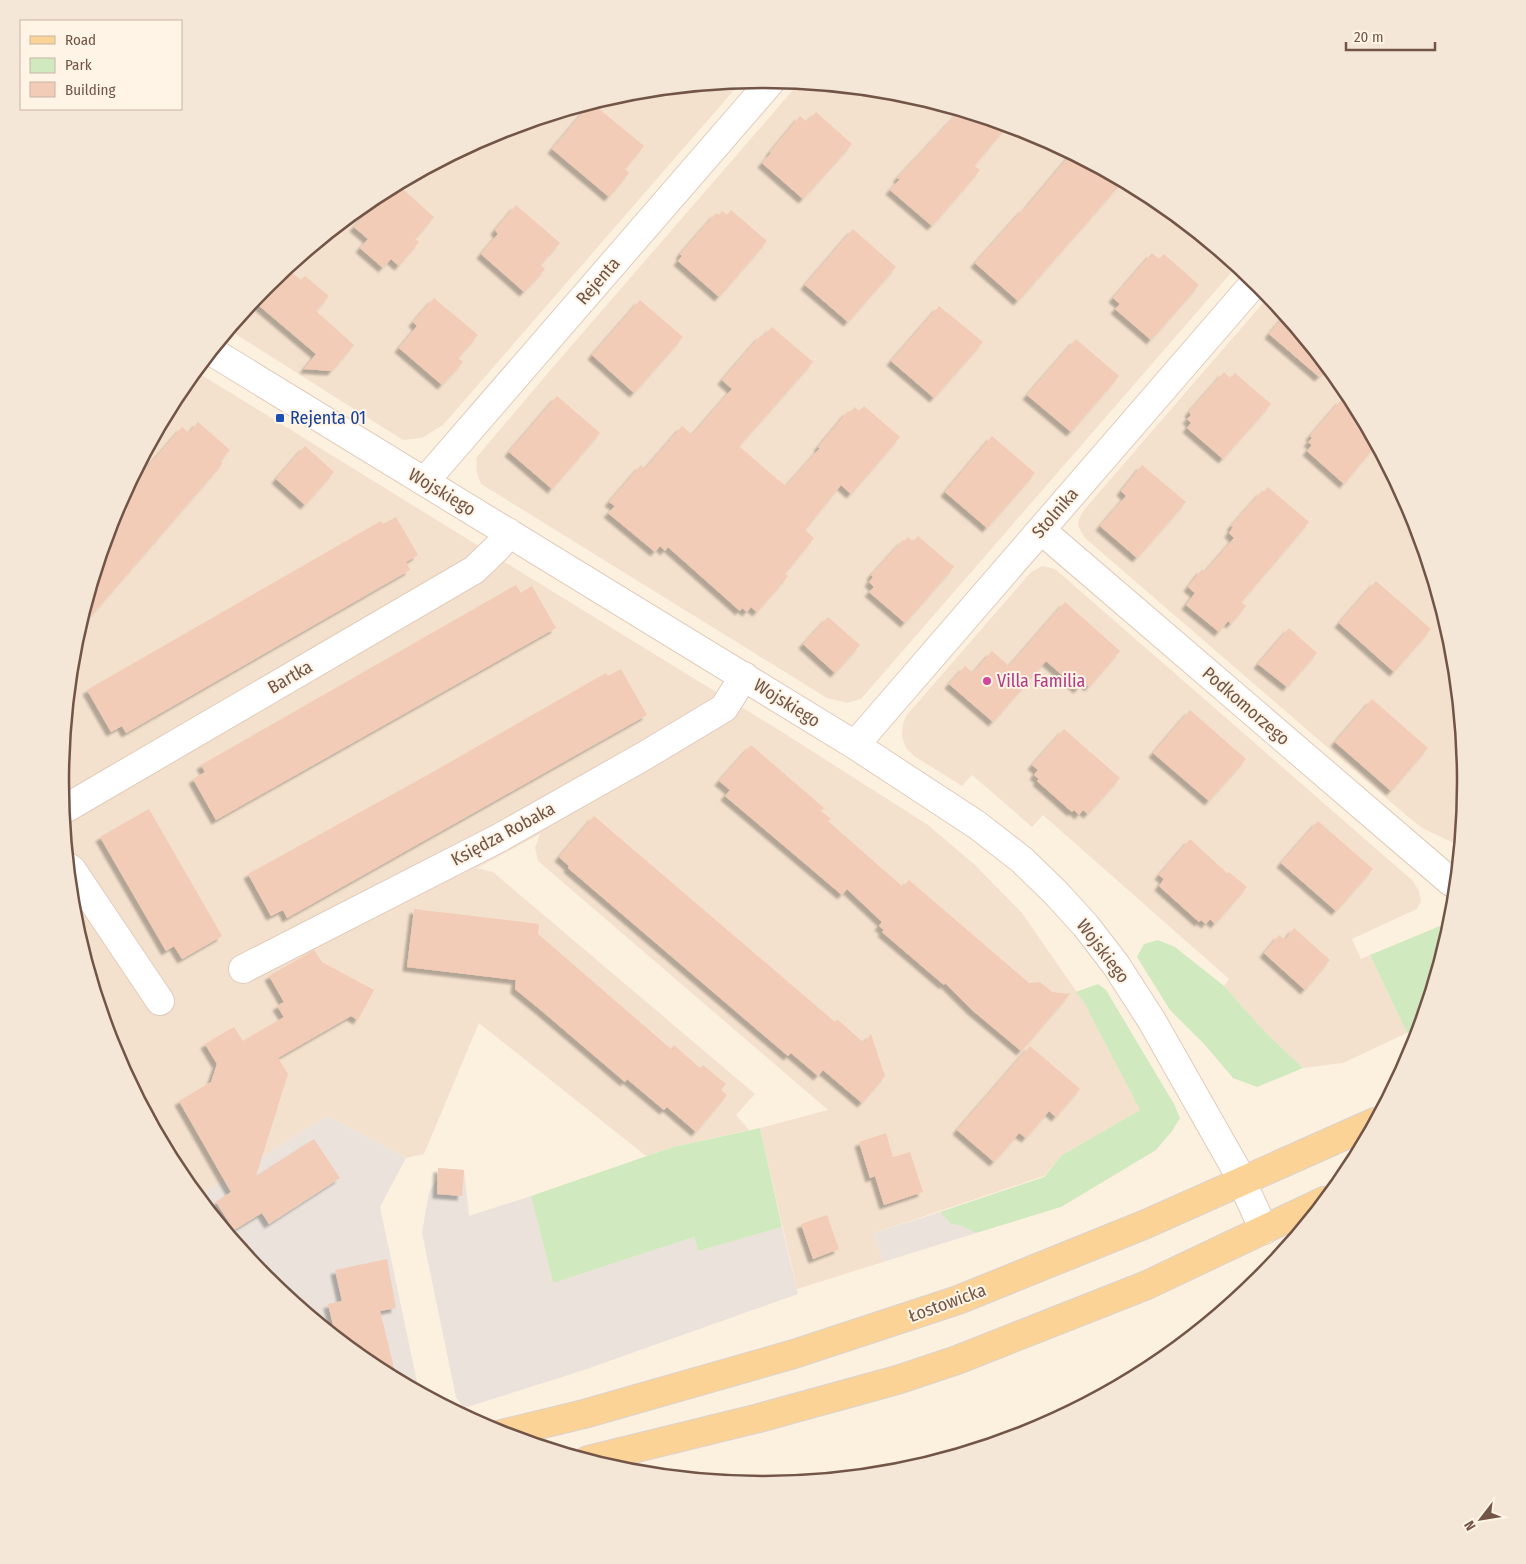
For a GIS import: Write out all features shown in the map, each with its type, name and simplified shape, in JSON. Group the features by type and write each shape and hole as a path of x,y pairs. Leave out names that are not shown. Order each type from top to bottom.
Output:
{"main road":[{"name":"Łostowicka","path":"517,1430 584,1414 794,1354 905,1319 958,1300 1146,1224 1365,1126"},
{"path":"601,1457 698,1434 897,1380 957,1360 1147,1285 1313,1206"}],"street":[{"name":"Rejenta","path":"425,481 765,88"},
{"name":"Stolnika","path":"855,745 1250,288"},
{"name":"Wojskiego","path":"216,355 855,745 977,825 1022,860 1086,926 1116,964 1152,1021 1236,1169 1264,1230"},
{"name":"Podkomorzego","path":"1041,530 1450,880"},
{"name":"Bartka","path":"70,806 474,570 498,547 508,532"},
{"name":"Księdza Robaka","path":"243,968 501,836 644,756 724,708 744,676"},
{"path":"75,875 160,1001"}],"shaded area":[{"path":"735,89 443,425 422,438 403,440 234,333 272,291 340,231 377,205 456,159 497,141 583,111 672,94"},
{"path":"794,89 854,94 943,111 1029,141 1070,159 1149,205 1186,231 1233,271 861,699 847,703 827,698 481,484 477,473 476,458"},
{"path":"1264,302 1314,359 1364,435 1386,475 1420,559 1434,602 1451,691 1456,737 1457,782 1454,843 1422,828 1407,816 1085,538 1078,526 1083,511"},
{"path":"201,375 771,725 928,825 974,864 1022,913 1083,1001 1140,1110 1062,1155 1044,1176 874,1233 883,1262 797,1289 760,1128 828,1110 538,861 535,848 540,834 477,868 493,872 755,1094 736,1115 749,1130 673,1147 646,1156 479,1023 424,1154 406,1158 328,1116 203,1193 162,1129 140,1089 106,1005 92,962 82,917 70,827 69,782 70,737 82,647 92,602 122,516 140,475 162,435"},
{"path":"1042,566 1055,569 1413,881 1419,891 1421,901 1417,909 1352,939 1361,959 1370,955 1407,1033 1343,1063 1303,1068 1265,1032 1224,986 1229,979 1043,815 1032,827 972,775 962,786 914,756 906,748 902,736 906,716 1031,572"},
{"path":"328,1116 406,1158 380,1207 417,1384 340,1333 305,1304 241,1240 203,1193"},
{"path":"439,1168 464,1170 469,1216 531,1196 553,1283 694,1237 698,1251 782,1227 798,1294 581,1371 464,1408 456,1397 422,1233 429,1192 438,1178"},
{"path":"940,1212 951,1224 962,1226 976,1233 883,1262 874,1233"}],"green space":[{"path":"1442,925 1434,962 1410,1032 1407,1033 1370,955"},
{"path":"1158,940 1175,947 1224,986 1265,1032 1303,1068 1257,1087 1233,1078 1205,1045 1170,1010 1137,957 1144,944"},
{"path":"1098,984 1106,990 1174,1104 1180,1118 1156,1150 1061,1207 976,1233 962,1226 951,1224 940,1212 1044,1177 1062,1155 1140,1110 1083,1001 1076,992"},
{"path":"760,1128 782,1227 698,1251 694,1237 553,1283 531,1196 673,1147"}],"building":[{"path":"598,108 644,146 625,169 629,173 609,197 552,149 584,111"},
{"path":"816,112 852,144 803,199 762,163 800,116 807,122"},
{"path":"956,115 1003,131 974,166 980,170 932,226 890,190 900,179 897,178"},
{"path":"1068,158 1118,186 1018,301 975,263 1025,209"},
{"path":"403,189 434,217 415,239 419,242 399,266 391,259 383,268 360,248 368,239 354,227 367,212"},
{"path":"516,205 560,243 540,265 545,269 524,292 481,254 498,234 495,230"},
{"path":"731,210 767,241 719,297 678,261 682,256 680,254 716,213 719,215 722,211 727,215"},
{"path":"853,229 896,267 848,322 805,285"},
{"path":"1152,253 1159,259 1164,254 1199,285 1151,340 1115,309 1120,304 1113,298"},
{"path":"292,273 301,280 305,276 329,296 316,311 354,345 332,371 304,369 316,354 259,305"},
{"path":"434,298 478,335 458,358 463,362 442,385 399,348 417,326 413,322"},
{"path":"640,300 683,337 634,393 592,355"},
{"path":"939,306 983,342 934,398 891,361"},
{"path":"1281,320 1323,373 1319,377 1269,334"},
{"path":"772,327 813,362 739,446 777,479 786,486 820,448 818,447 848,411 850,412 855,407 859,411 864,406 900,437 851,494 841,485 805,530 814,538 785,574 788,576 757,612 751,607 747,612 742,608 740,611 668,547 665,551 660,546 655,552 608,513 615,506 609,502 641,465 645,469 682,426 692,435 732,389 722,380 761,335 763,337"},
{"path":"1076,339 1119,376 1071,432 1027,395"},
{"path":"1224,372 1230,378 1235,373 1271,404 1223,459 1187,428 1191,423 1187,419 1191,415 1189,412"},
{"path":"557,396 600,433 552,489 509,452"},
{"path":"1341,400 1372,450 1344,484 1307,451 1312,445 1308,442 1312,438 1310,436"},
{"path":"198,422 230,450 220,461 223,463 88,619 106,559 140,476 182,427 189,433"},
{"path":"992,436 1035,473 987,528 945,492"},
{"path":"305,446 334,472 305,505 276,479"},
{"path":"1142,465 1186,502 1137,558 1100,526 1126,496 1121,491"},
{"path":"1268,487 1309,522 1241,602 1246,606 1231,624 1228,621 1219,632 1186,605 1195,593 1188,587 1202,569 1205,572 1234,538 1229,533 1233,527 1231,526 1262,491 1264,492"},
{"path":"396,517 418,555 406,562 410,570 126,733 122,726 111,732 87,690 381,521 383,524"},
{"path":"918,536 954,567 905,623 869,592 874,587 869,582 873,577 871,575 903,540 905,541 908,537 913,542"},
{"path":"1376,581 1431,629 1394,672 1339,623"},
{"path":"516,585 521,593 532,586 556,628 216,820 193,779 205,772 201,765"},
{"path":"1065,602 1120,651 1089,687 1084,682 1078,689 1046,661 993,722 949,684 965,666 973,673 992,651 1009,666"},
{"path":"828,617 860,645 835,673 803,644"},
{"path":"1289,628 1317,653 1287,687 1258,664"},
{"path":"621,669 647,715 287,918 283,910 271,916 248,874 426,776 606,673 608,676"},
{"path":"1372,699 1428,748 1391,791 1335,742"},
{"path":"1190,710 1246,759 1209,801 1153,753"},
{"path":"1064,729 1120,778 1088,814 1083,810 1079,815 1074,810 1072,812 1037,781 1039,779 1034,775 1038,770 1032,765"},
{"path":"751,745 824,808 821,811 831,819 828,821 903,887 909,880 1029,983 1040,982 1052,992 1070,994 1021,1051 972,1010 945,983 944,985 882,932 884,930 879,926 882,922 847,889 842,895 725,796 730,790 719,781"},
{"path":"149,809 222,936 182,959 174,946 166,951 100,837"},
{"path":"594,816 835,1022 837,1019 864,1043 871,1034 885,1076 862,1103 823,1070 818,1076 791,1053 788,1056 568,868 569,866 559,857"},
{"path":"1318,821 1373,869 1336,911 1281,863"},
{"path":"1190,839 1227,873 1229,872 1247,887 1215,924 1210,919 1206,924 1201,920 1199,922 1159,886 1164,879 1159,875"},
{"path":"414,909 539,924 538,934 671,1049 674,1045 700,1068 703,1065 726,1084 721,1090 727,1095 696,1132 667,1107 664,1110 627,1079 625,1082 515,989 516,980 407,967"},
{"path":"1294,928 1330,960 1305,990 1264,953 1279,935 1285,940"},
{"path":"314,950 322,962 374,990 358,1020 351,1016 278,1058 288,1074 256,1176 314,1139 340,1178 269,1224 262,1213 234,1230 216,1202 231,1192 179,1101 211,1082 217,1064 205,1044 234,1027 243,1041 284,1017 277,1006 284,1002 269,976"},
{"path":"1030,1046 1080,1089 1056,1117 1049,1111 1026,1138 1019,1133 994,1162 957,1130"},
{"path":"886,1133 893,1157 910,1152 923,1192 884,1205 875,1176 870,1178 859,1142"},
{"path":"438,1168 464,1170 462,1196 437,1194"},
{"path":"827,1215 839,1249 813,1259 801,1224"},
{"path":"387,1259 396,1308 380,1311 394,1370 334,1328 328,1304 342,1301 335,1270"}],"place":[{"name":"Rejenta 01","path":"280,418"},
{"name":"Villa Familia","path":"987,681"}]}
